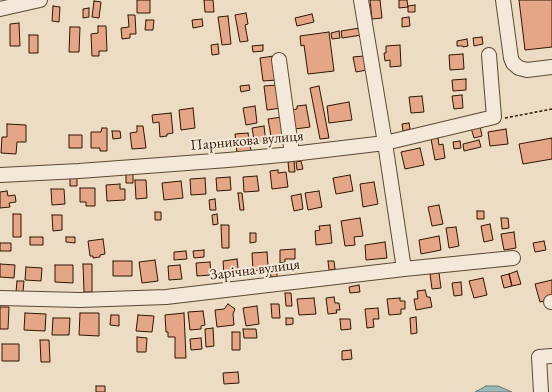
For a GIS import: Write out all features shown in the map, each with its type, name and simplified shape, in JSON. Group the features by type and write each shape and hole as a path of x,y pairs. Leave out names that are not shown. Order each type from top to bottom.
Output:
{"street":[{"path":"0,9 40,0"},
{"path":"360,0 385,143 404,269"},
{"path":"503,0 513,63 519,68 528,70 552,67"},
{"path":"489,56 494,117"},
{"path":"279,60 292,154"},
{"name":"Парникова вулиця","path":"0,175 80,171 292,154 385,143 494,117"},
{"name":"Зарічна вулиця","path":"0,298 80,300 166,298 404,269 513,258"},
{"path":"542,392 539,357 552,356"}],"path":[{"path":"494,117 504,118 552,109"}],"water":[{"path":"486,386 498,386 512,392 475,392"}],"building":[{"path":"137,0 150,0 150,13 137,13"},
{"path":"204,0 213,0 214,12 205,12"},
{"path":"370,0 380,0 382,18 372,19"},
{"path":"399,0 407,0 408,7 399,8"},
{"path":"519,0 552,0 552,47 525,50"},
{"path":"94,1 101,2 99,18 92,17"},
{"path":"415,5 415,12 408,12 408,6"},
{"path":"53,6 60,7 59,22 52,21"},
{"path":"89,8 89,17 83,18 83,9"},
{"path":"246,13 248,24 245,25 248,41 240,42 235,15"},
{"path":"312,14 314,22 297,26 295,18"},
{"path":"128,15 135,15 136,34 130,34 130,38 122,39 121,28 129,27"},
{"path":"228,16 231,44 222,45 218,17"},
{"path":"409,17 410,26 402,27 402,18"},
{"path":"202,19 203,26 193,28 192,20"},
{"path":"146,20 154,20 153,30 145,30"},
{"path":"19,23 20,46 10,46 10,24"},
{"path":"98,26 106,26 107,51 99,51 99,56 92,56 91,34 98,33"},
{"path":"70,27 80,27 79,52 69,52"},
{"path":"360,28 362,35 342,38 341,31"},
{"path":"339,31 340,38 332,39 331,33"},
{"path":"329,32 334,71 308,74 304,45 301,46 300,36"},
{"path":"29,35 38,35 38,53 29,53"},
{"path":"482,37 483,44 474,46 473,38"},
{"path":"467,39 468,46 457,46 457,41"},
{"path":"218,44 219,54 212,55 211,45"},
{"path":"263,45 263,51 253,52 252,46"},
{"path":"400,45 401,66 390,67 390,60 385,61 384,53 386,53 386,46"},
{"path":"463,54 464,69 450,70 449,55"},
{"path":"274,56 277,80 263,81 260,58"},
{"path":"364,56 367,70 356,72 353,57"},
{"path":"466,79 466,90 453,91 452,80"},
{"path":"249,85 250,90 241,92 240,86"},
{"path":"277,85 281,108 267,110 264,86"},
{"path":"319,86 329,138 320,139 310,88"},
{"path":"462,95 463,108 454,109 452,96"},
{"path":"422,96 424,112 411,113 409,97"},
{"path":"349,102 352,120 329,123 327,106"},
{"path":"306,105 310,127 295,129 292,110 297,109 297,106"},
{"path":"255,106 257,123 246,125 243,108"},
{"path":"193,108 195,128 181,130 179,110"},
{"path":"171,113 173,133 160,137 159,122 153,123 152,115"},
{"path":"282,117 285,140 272,142 268,119"},
{"path":"409,123 410,129 403,131 402,124"},
{"path":"7,124 26,125 26,142 17,142 16,154 1,153 2,137 7,137"},
{"path":"137,126 143,126 146,148 132,149 130,133 137,132"},
{"path":"264,126 266,143 255,145 252,128"},
{"path":"480,126 482,136 474,138 471,128"},
{"path":"102,128 107,128 107,151 100,151 100,148 91,148 91,132 101,132"},
{"path":"506,129 508,144 490,146 488,132"},
{"path":"112,131 120,131 121,138 113,139"},
{"path":"248,133 251,151 237,153 235,134"},
{"path":"69,135 82,135 82,148 69,148"},
{"path":"438,138 439,145 443,144 445,158 435,160 431,139"},
{"path":"552,138 552,159 523,164 519,144"},
{"path":"479,140 481,147 464,151 463,144"},
{"path":"460,141 461,148 454,149 453,142"},
{"path":"420,148 424,165 405,169 401,152"},
{"path":"294,161 295,172 289,172 288,162"},
{"path":"301,161 303,169 297,170 296,162"},
{"path":"278,170 278,173 286,172 288,187 272,189 270,171"},
{"path":"126,171 133,171 133,183 126,183"},
{"path":"77,175 77,186 70,186 70,176"},
{"path":"350,175 353,191 336,194 333,178"},
{"path":"257,176 259,191 244,192 243,177"},
{"path":"230,177 231,190 217,191 216,178"},
{"path":"205,178 206,194 191,195 190,179"},
{"path":"135,180 146,180 147,198 136,199"},
{"path":"181,181 183,198 164,200 162,183"},
{"path":"374,182 378,204 363,207 360,184"},
{"path":"120,184 120,189 125,189 125,200 107,201 106,185"},
{"path":"80,188 95,188 95,206 86,206 86,202 80,202"},
{"path":"51,189 64,189 65,204 52,205"},
{"path":"7,191 8,196 15,195 16,202 9,203 10,207 0,208 0,192"},
{"path":"319,191 322,207 308,210 305,193"},
{"path":"238,193 242,193 244,210 240,210"},
{"path":"301,194 303,209 294,211 291,196"},
{"path":"215,199 216,210 210,210 209,200"},
{"path":"439,205 443,224 432,226 428,207"},
{"path":"477,211 484,211 484,219 477,219"},
{"path":"155,212 161,212 161,220 155,220"},
{"path":"13,214 21,214 21,237 13,237"},
{"path":"217,214 218,224 213,225 212,215"},
{"path":"52,215 62,215 62,230 53,231"},
{"path":"360,218 363,236 354,237 355,245 345,246 341,221"},
{"path":"501,218 508,218 509,228 502,229"},
{"path":"490,224 493,240 484,242 481,226"},
{"path":"221,225 229,225 229,248 222,248"},
{"path":"330,225 332,243 316,245 315,231 320,230 319,226"},
{"path":"456,227 459,246 449,248 446,228"},
{"path":"514,232 516,248 504,250 501,234"},
{"path":"250,233 256,233 256,242 250,243"},
{"path":"439,236 441,250 421,254 419,240"},
{"path":"30,237 43,237 43,245 30,245"},
{"path":"66,237 75,237 75,243 66,242"},
{"path":"103,239 105,254 100,255 100,257 93,258 93,256 90,256 88,241"},
{"path":"544,241 546,250 535,252 533,243"},
{"path":"385,242 387,258 366,260 365,245"},
{"path":"0,243 11,243 11,251 0,251"},
{"path":"295,249 295,259 285,259 285,262 280,263 280,250"},
{"path":"204,250 204,257 194,258 193,251"},
{"path":"186,251 187,259 174,260 174,252"},
{"path":"267,252 268,266 262,266 262,270 253,271 252,253"},
{"path":"237,259 239,276 230,277 230,274 224,274 223,261"},
{"path":"155,260 158,281 142,283 139,262"},
{"path":"113,261 132,261 132,276 113,276"},
{"path":"328,261 334,261 335,269 329,270"},
{"path":"210,262 211,275 197,276 196,263"},
{"path":"0,264 15,265 14,278 0,277"},
{"path":"83,264 92,264 92,292 84,292"},
{"path":"55,265 73,265 73,283 55,282"},
{"path":"180,265 182,279 169,280 168,266"},
{"path":"26,267 42,268 41,281 25,280"},
{"path":"270,268 277,268 277,277 271,277"},
{"path":"517,271 521,284 512,286 509,274"},
{"path":"439,273 441,288 432,289 430,274"},
{"path":"509,274 512,286 504,288 501,276"},
{"path":"483,278 487,295 474,298 469,281"},
{"path":"552,280 552,299 540,302 535,284"},
{"path":"17,281 24,281 23,292 16,292"},
{"path":"461,282 462,295 454,296 452,283"},
{"path":"359,285 360,292 350,293 349,287"},
{"path":"425,290 427,297 430,297 432,307 416,310 414,299 418,299 417,291"},
{"path":"285,293 291,293 292,306 286,306"},
{"path":"334,297 335,303 339,303 340,310 336,310 337,313 328,314 326,298"},
{"path":"314,298 316,314 299,315 297,299"},
{"path":"400,298 400,301 405,301 405,309 401,309 401,314 389,315 387,299"},
{"path":"228,304 235,309 233,314 234,325 217,327 215,310 224,309"},
{"path":"271,304 279,304 280,318 272,318"},
{"path":"257,306 259,324 246,326 243,308"},
{"path":"0,307 9,307 8,329 0,329"},
{"path":"378,308 379,319 373,319 374,327 367,328 365,309"},
{"path":"203,311 205,325 201,326 201,329 190,330 188,312"},
{"path":"25,313 46,314 45,331 24,330"},
{"path":"80,313 99,313 99,336 79,335"},
{"path":"184,313 186,358 175,358 175,337 168,337 168,332 166,332 165,315"},
{"path":"111,315 119,315 119,326 110,325"},
{"path":"138,315 154,316 152,332 136,331"},
{"path":"416,317 417,333 411,334 410,318"},
{"path":"53,318 70,318 69,335 52,335"},
{"path":"286,318 293,318 293,324 286,325"},
{"path":"340,319 350,319 351,329 341,330"},
{"path":"213,328 214,346 206,347 205,329"},
{"path":"243,329 256,329 257,338 244,338"},
{"path":"232,332 240,332 240,350 232,350"},
{"path":"137,337 147,338 146,352 137,352"},
{"path":"201,338 202,349 191,350 190,339"},
{"path":"40,340 49,340 50,362 41,362"},
{"path":"2,344 19,344 19,361 2,361"},
{"path":"351,350 352,359 342,360 342,351"},
{"path":"238,372 239,383 224,384 223,373"},
{"path":"96,386 105,386 105,392 96,392"}]}
